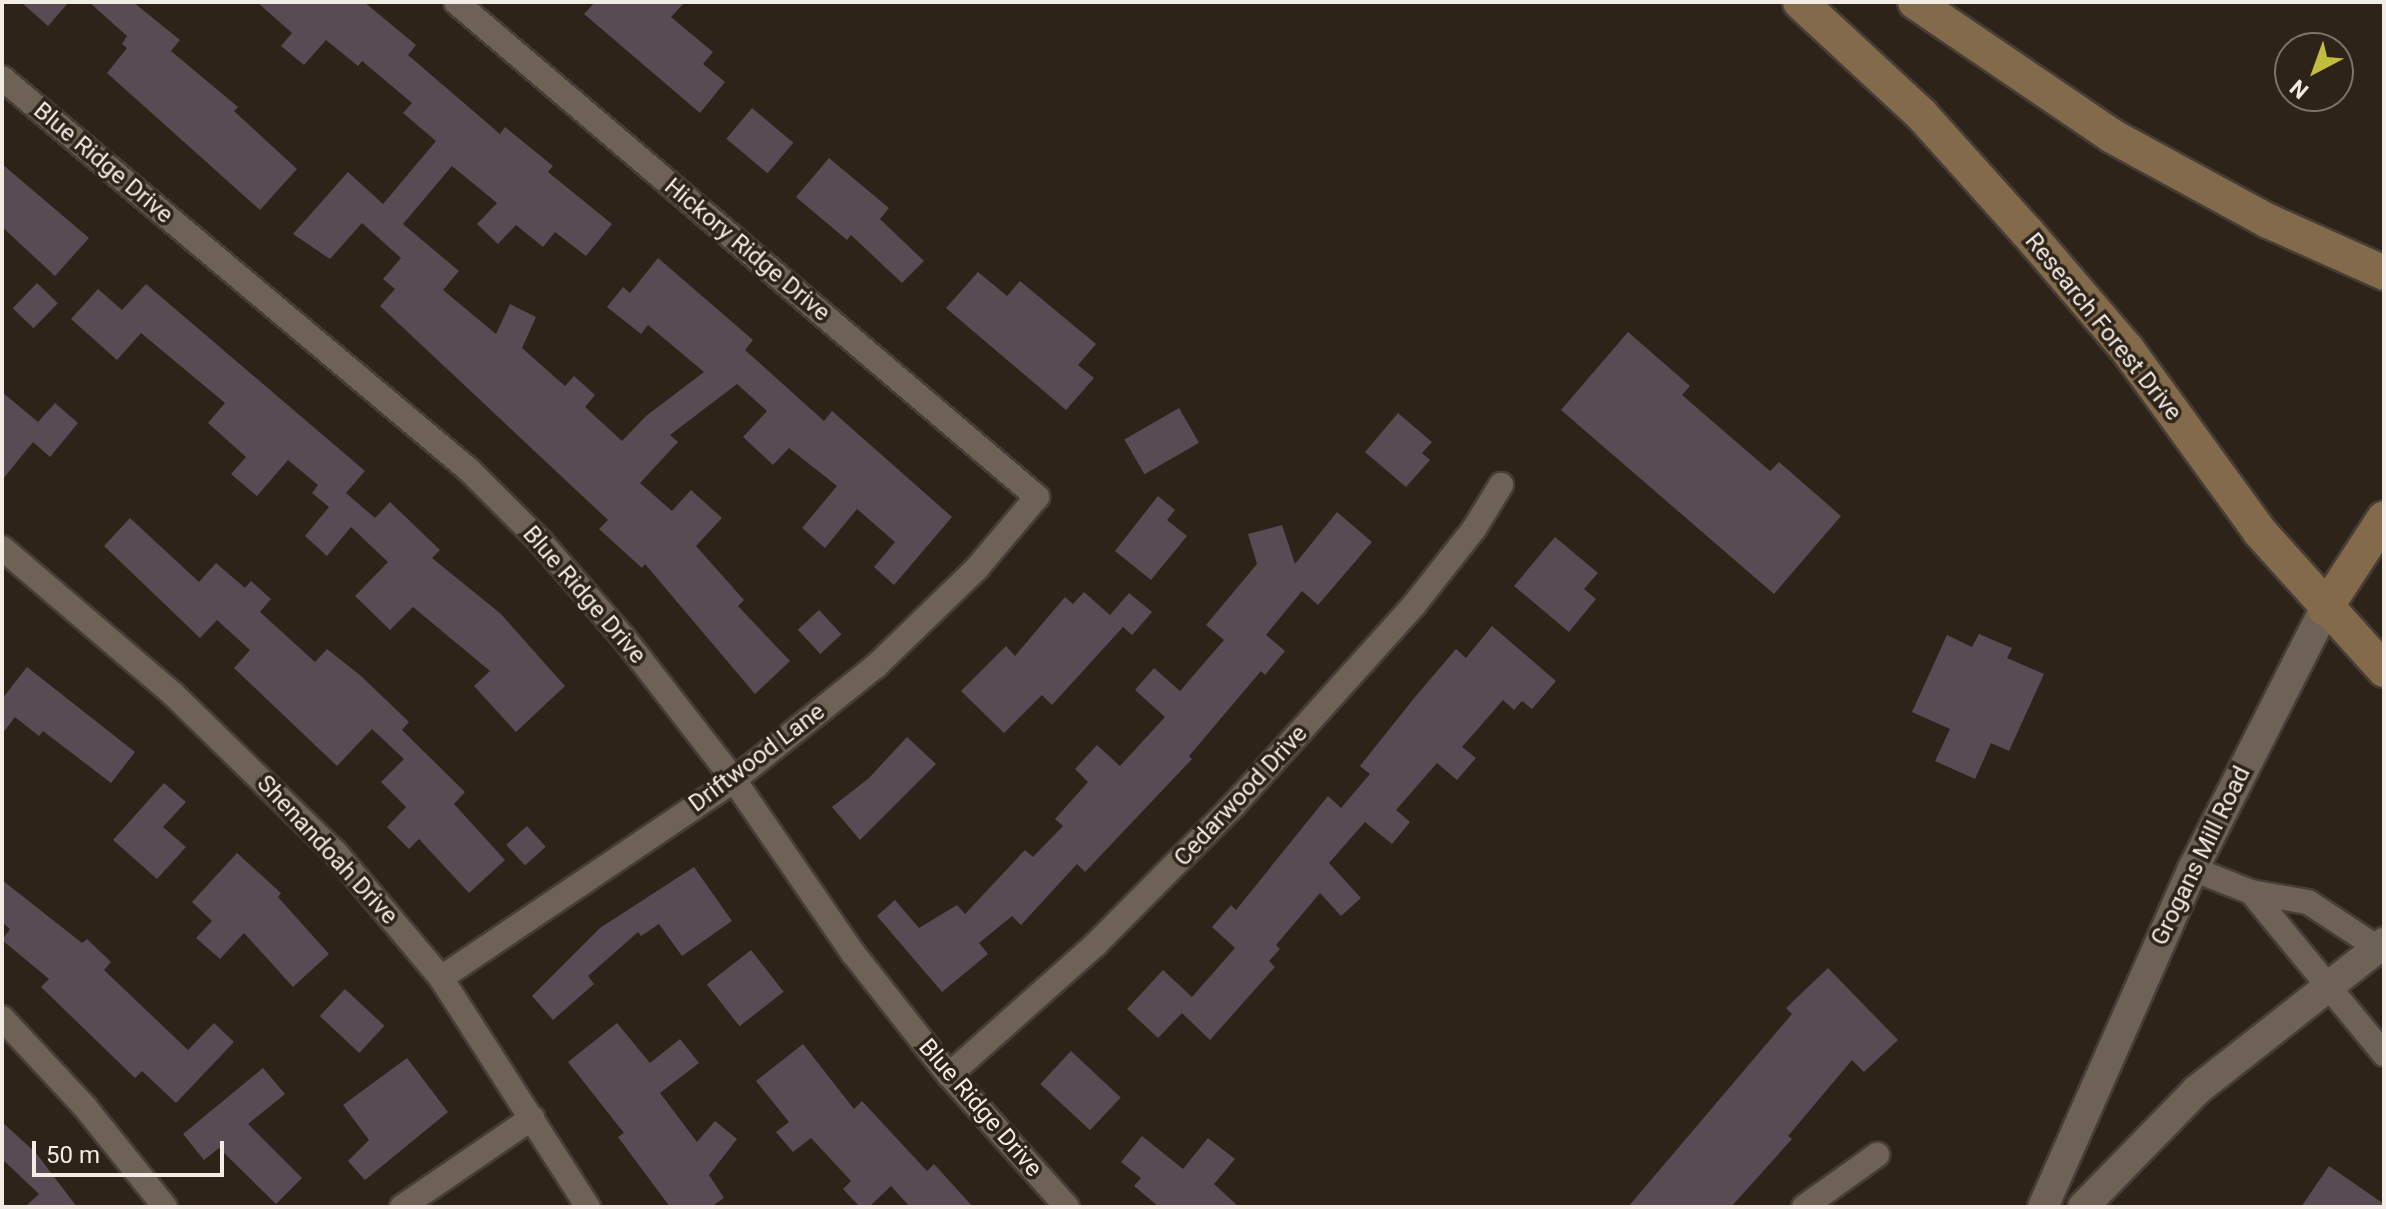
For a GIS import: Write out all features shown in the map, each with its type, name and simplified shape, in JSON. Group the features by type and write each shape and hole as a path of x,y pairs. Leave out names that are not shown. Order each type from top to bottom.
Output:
{"main road":[{"name":"Research Forest Drive","path":"1800,2 1921,114 2027,232 2127,349 2259,531 2325,609 2384,670"},
{"path":"1915,2 2112,136 2268,221 2384,273"},
{"name":"Grogans Mill Road","path":"2325,609 2384,518"}],"street":[{"name":"Hickory Ridge Drive","path":"456,2 1037,497"},
{"name":"Blue Ridge Drive","path":"2,78 469,470 541,542 624,638 734,780 853,953 949,1075 1067,1207"},
{"name":"Cedarwood Drive","path":"949,1075 1096,944 1234,805 1414,605 1474,529 1501,485"},
{"name":"Driftwood Lane","path":"441,978 734,780 918,628 1037,497"},
{"name":"Shenandoah Drive","path":"2,548 288,801 441,978 588,1207"},
{"name":"Grogans Mill Road","path":"2043,1207 2193,869 2325,609"},
{"path":"2083,1207 2197,1090 2383,947 2308,902 2251,892 2193,869"},
{"path":"2251,892 2384,1054"},
{"path":"2,1018 85,1107 165,1207"},
{"path":"402,1207 532,1118"},
{"path":"1804,1207 1877,1155"}],"building":[{"path":"21,2 69,2 48,26"},
{"path":"89,2 133,2 180,40 171,51 238,107 234,111 297,169 260,210 107,73 127,48 122,44 127,36"},
{"path":"257,2 364,2 416,45 408,55 500,134 505,127 553,166 548,172 612,224 586,256 555,232 543,247 516,225 498,244 477,224 497,203 452,166 403,224 459,271 443,290 496,334 510,304 536,317 522,348 565,386 574,376 595,395 585,407 622,441 646,416 704,372 648,325 641,334 607,307 623,287 630,293 658,258 753,340 745,350 824,421 832,411 952,517 894,585 874,567 895,542 857,509 825,548 802,528 837,486 789,448 773,465 743,437 767,411 737,384 670,435 678,442 640,483 672,511 691,490 722,518 696,546 744,600 738,606 790,661 755,694 645,564 642,568 599,529 608,520 380,306 395,289 383,279 401,258 362,223 330,259 293,234 348,172 383,204 436,141 403,113 412,103 362,61 358,66 326,40 304,65 281,46 292,33"},
{"path":"595,2 685,2 671,17 713,52 703,64 725,82 700,113 584,14"},
{"path":"752,108 793,143 768,173 726,139"},
{"path":"829,158 889,208 880,219 924,261 902,283 851,235 847,240 796,197"},
{"path":"2,164 89,238 55,276 2,227"},
{"path":"978,272 1007,296 1020,281 1096,344 1078,365 1094,378 1066,410 946,308"},
{"path":"37,283 58,303 34,328 13,308"},
{"path":"146,284 365,471 346,493 375,518 390,502 440,550 432,558 501,614 565,686 516,732 474,686 490,671 413,607 390,630 355,596 388,562 351,527 327,556 305,536 329,507 312,493 318,485 288,460 257,496 231,474 246,457 208,423 225,403 141,333 117,360 71,319 98,289 122,310"},
{"path":"1628,332 1690,386 1682,395 1770,471 1779,462 1841,516 1774,594 1561,410"},
{"path":"2,392 38,422 55,403 78,423 50,457 33,442 2,480"},
{"path":"1179,408 1199,443 1144,474 1124,440"},
{"path":"1398,413 1432,442 1422,453 1430,460 1406,487 1365,452"},
{"path":"1158,496 1175,510 1167,520 1187,536 1151,580 1115,551"},
{"path":"1337,512 1372,542 1318,605 1302,591 1266,635 1285,651 1265,675 1261,671 1189,756 1192,759 1085,872 1077,864 1021,925 1012,916 979,943 988,954 942,992 877,916 895,900 919,928 957,905 965,914 1025,850 1033,857 1063,826 1055,819 1088,782 1075,769 1097,745 1120,766 1165,717 1135,690 1154,668 1180,691 1224,640 1206,625 1257,564 1248,534 1282,525 1295,564"},
{"path":"130,518 199,582 216,563 245,588 251,581 271,599 260,612 315,662 327,649 361,676 409,722 402,730 465,792 454,804 505,860 469,893 419,839 409,849 387,827 406,807 381,782 404,759 372,729 337,766 234,668 250,650 217,620 200,638 104,546"},
{"path":"1555,537 1598,573 1584,589 1596,599 1569,632 1514,586"},
{"path":"1084,592 1110,615 1129,593 1152,612 1132,635 1123,627 1052,705 1042,695 1004,733 961,691 1006,646 1015,656 1065,597 1073,604"},
{"path":"819,610 842,634 820,654 798,630"},
{"path":"1492,626 1556,681 1532,709 1522,701 1514,710 1503,700 1462,747 1476,758 1457,780 1437,763 1396,810 1410,822 1392,844 1365,822 1329,863 1361,898 1341,916 1320,893 1276,945 1280,949 1269,961 1275,967 1210,1040 1182,1013 1158,1038 1127,1009 1163,970 1192,997 1235,948 1212,927 1231,905 1236,910 1328,796 1341,808 1370,774 1360,766 1415,697 1456,649 1466,658"},
{"path":"1979,634 2012,648 2007,658 2044,674 2009,751 1991,743 1975,779 1935,761 1950,729 1912,712 1947,635 1972,647"},
{"path":"27,667 135,752 111,783 43,731 39,736 15,717 2,734 2,699"},
{"path":"907,737 936,764 860,840 832,807 869,778"},
{"path":"164,783 186,802 163,827 186,847 157,879 113,840"},
{"path":"527,826 546,847 525,866 506,845"},
{"path":"237,853 281,893 278,897 329,954 293,987 244,933 220,959 196,938 212,921 192,902"},
{"path":"694,867 732,921 682,956 659,924 641,936 638,932 588,976 594,984 553,1020 532,996 600,928"},
{"path":"2,880 82,943 87,939 111,962 104,970 188,1050 214,1023 234,1042 176,1103 142,1071 135,1078 41,987 49,979 2,940 10,929 2,922"},
{"path":"751,950 784,992 740,1026 707,984"},
{"path":"1828,968 1898,1040 1864,1072 1852,1060 1788,1136 1792,1139 1731,1207 1628,1207 1792,1014 1786,1008"},
{"path":"345,989 384,1026 359,1053 320,1016"},
{"path":"617,1023 650,1063 680,1039 699,1063 660,1093 697,1142 715,1121 737,1139 709,1175 724,1198 711,1207 670,1207 618,1137 624,1133 568,1062"},
{"path":"803,1044 854,1109 862,1101 927,1171 934,1164 973,1207 910,1207 891,1186 869,1207 860,1207 843,1189 851,1181 811,1138 793,1152 776,1132 789,1122 756,1081"},
{"path":"1071,1051 1121,1097 1090,1130 1040,1084"},
{"path":"407,1058 448,1112 365,1180 348,1161 369,1140 343,1105"},
{"path":"263,1068 285,1094 248,1124 302,1178 276,1204 219,1148 204,1160 183,1134"},
{"path":"2,1122 36,1153 77,1207 25,1207 39,1194 2,1159"},
{"path":"1142,1136 1183,1169 1208,1138 1235,1159 1214,1184 1239,1207 1159,1207 1134,1186 1141,1178 1121,1162"},
{"path":"2329,1166 2384,1204 2384,1207 2301,1207"}]}
